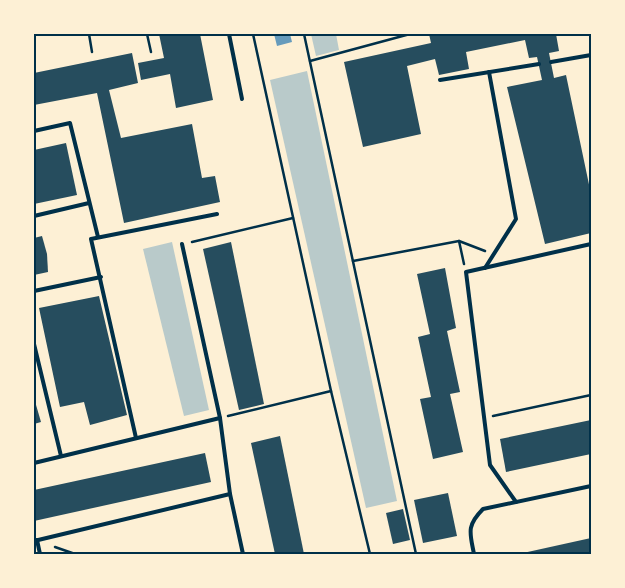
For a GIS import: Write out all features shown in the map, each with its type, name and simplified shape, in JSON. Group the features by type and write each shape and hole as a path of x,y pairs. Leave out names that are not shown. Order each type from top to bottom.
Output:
{"lane":[{"path":"229,34 242,99"},
{"path":"550,62 591,55"},
{"path":"440,80 538,64"},
{"path":"485,268 516,220 490,72"},
{"path":"34,131 70,123 98,238"},
{"path":"34,216 89,203"},
{"path":"136,438 91,239 216,214"},
{"path":"182,244 220,418 230,494 243,554"},
{"path":"516,502 490,465 466,272 591,244"},
{"path":"34,291 101,277"},
{"path":"34,344 61,456"},
{"path":"34,463 220,418"},
{"path":"474,554 470,532 472,520 483,509 591,486"},
{"path":"40,554 35,540 230,494"}],"path":[{"path":"89,34 92,52"},
{"path":"147,34 151,52"},
{"path":"253,34 331,391 370,554"},
{"path":"304,34 416,554"},
{"path":"310,61 410,34"},
{"path":"182,244 293,218"},
{"path":"353,261 459,241 494,254"},
{"path":"459,241 466,272"},
{"path":"220,418 331,391"},
{"path":"484,418 591,396"}],"shaded area":[{"path":"311,34 336,34 339,50 316,56"},
{"path":"307,71 397,501 366,508 270,80"},
{"path":"172,242 209,410 184,416 143,249"}],"water":[{"path":"274,34 290,34 292,42 277,46"}],"building":[{"path":"159,34 200,34 213,100 176,108 170,74 141,80 138,63 164,58"},
{"path":"429,34 556,34 559,51 549,53 554,78 566,75 591,194 591,233 545,244 507,87 542,80 537,57 529,58 525,40 466,52 469,69 439,75 435,59 407,66 421,134 363,147 344,62 431,43"},
{"path":"132,53 138,83 109,90 121,138 192,124 202,178 215,176 220,202 124,223 97,93 34,105 34,73"},
{"path":"66,143 77,195 34,204 34,150"},
{"path":"42,236 47,254 48,272 34,275 34,238"},
{"path":"231,242 264,404 239,410 203,249"},
{"path":"445,268 456,328 447,331 460,392 450,394 463,452 433,459 420,399 431,397 418,337 430,334 417,274"},
{"path":"99,296 127,415 90,425 84,402 60,407 39,308"},
{"path":"34,398 41,422 34,424"},
{"path":"591,420 591,454 506,472 500,439"},
{"path":"280,436 304,554 275,554 251,443"},
{"path":"205,453 211,482 34,521 34,490"},
{"path":"448,493 457,536 423,543 414,500"},
{"path":"403,509 410,540 393,544 386,513"},
{"path":"591,538 591,554 523,554 523,553"}]}
